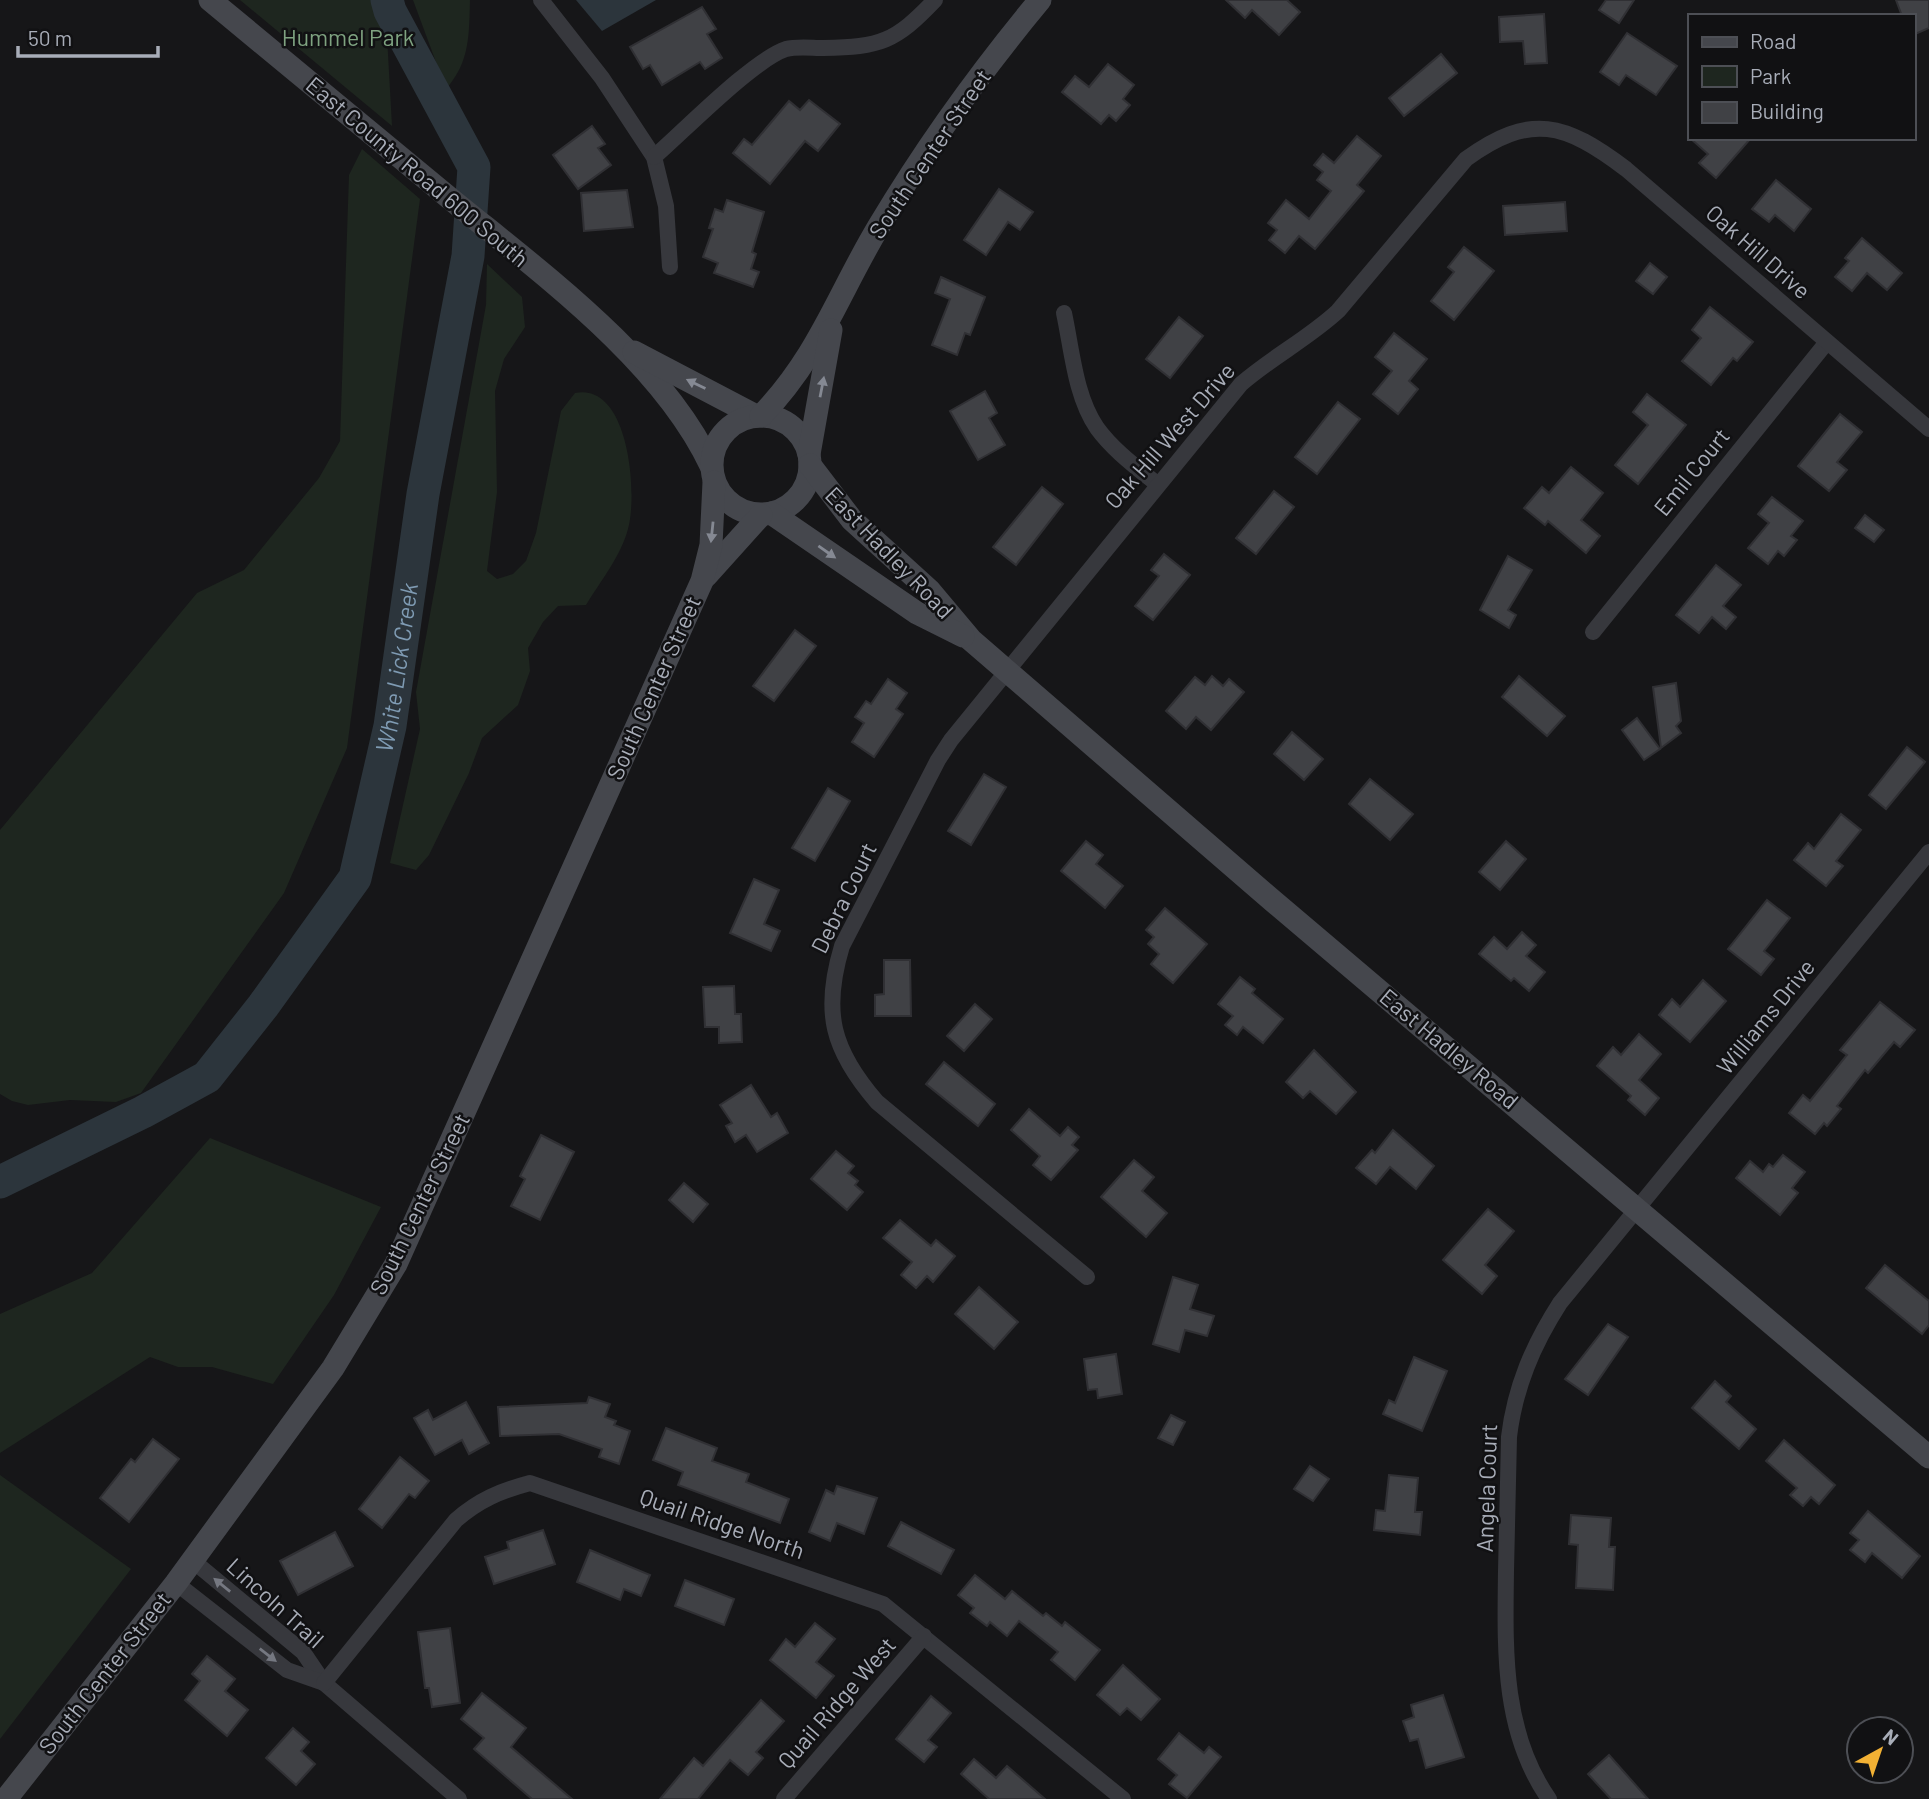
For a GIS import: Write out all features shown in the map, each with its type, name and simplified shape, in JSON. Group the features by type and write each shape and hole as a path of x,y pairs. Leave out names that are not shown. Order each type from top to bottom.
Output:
{"street":[{"name":"East County Road 600 South","path":"210,0 506,244 622,346 687,420 713,474"},
{"path":"541,0 602,78 654,157 666,206 670,267"},
{"path":"654,157 764,60 788,49 866,47 888,40 912,25 935,0"},
{"name":"South Center Street","path":"759,416 795,379 833,316 878,228 929,148 1005,43 1040,0"},
{"name":"Oak Hill Drive","path":"1546,129 1567,133 1591,144 1617,163 1929,429"},
{"name":"Oak Hill West Drive","path":"1007,670 1241,384 1282,351 1322,326 1338,310 1466,159 1491,141 1518,130 1546,129"},
{"path":"1064,313 1082,396 1097,427 1123,455 1157,484"},
{"name":"South Center Street","path":"810,459 833,316"},
{"name":"Emil Court","path":"1593,632 1827,342"},
{"name":"East County Road 600 South","path":"622,346 759,416"},
{"path":"759,416 777,418 792,426 802,439 810,459 809,476 799,496 791,504 766,514 732,505 713,474 715,445 727,428 759,416"},
{"name":"East Hadley Road","path":"810,459 852,520 929,590 971,640 1929,1457"},
{"name":"South Center Street","path":"6,1799 176,1583 334,1368 396,1264 702,581 710,545 713,474"},
{"name":"South Center Street","path":"702,581 766,514"},
{"name":"East Hadley Road","path":"766,514 917,612 971,640"},
{"name":"Debra Court","path":"1007,670 938,760 842,946 830,1002 831,1022 853,1074 877,1102 1087,1277"},
{"name":"Williams Drive","path":"1638,1210 1929,852"},
{"name":"Angela Court","path":"1549,1799 1528,1765 1515,1722 1504,1662 1513,1409 1524,1369 1541,1332 1560,1303 1638,1210"},
{"name":"Quail Ridge North","path":"324,1683 456,1520 475,1503 500,1491 530,1483 883,1604 1124,1799"},
{"name":"Lincoln Trail","path":"192,1560 303,1652 324,1683 459,1799"},
{"name":"Lincoln Trail","path":"176,1583 287,1670 324,1683"},
{"name":"Quail Ridge West","path":"784,1799 925,1636"}],"green space":[{"name":"Hummel Park","path":"240,0 385,0 392,126"},
{"path":"413,0 470,0 467,48 460,69 446,89"},
{"path":"362,149 420,199 347,748 284,893 141,1093 116,1102 70,1100 28,1105 12,1101 0,1094 0,830 197,593 244,570 319,478 340,441 349,175"},
{"path":"487,264 522,297 525,327 504,359 495,391 497,492 487,571 497,579 513,574 526,561 536,533 561,411 575,393 593,394 607,405 618,422 630,467 631,512 620,549 586,605 558,606 543,622 528,648 530,671 518,705 482,738 469,773 429,855 416,870 390,863 420,729 416,692 486,305"},
{"path":"210,1138 381,1207 334,1295 273,1384 212,1367 178,1367 150,1357 0,1453 0,1314 92,1273"},
{"path":"0,1475 131,1569 0,1739"}],"shaded area":[{"path":"576,0 656,0 602,31"}],"building":[{"path":"1226,0 1287,0 1300,12 1279,35 1252,10 1245,18"},
{"path":"1606,0 1634,0 1619,23 1599,10"},
{"path":"1896,0 1929,0 1929,28 1915,34 1915,14 1901,14"},
{"path":"702,7 716,29 707,34 722,58 705,69 700,62 662,85 650,65 643,69 630,47"},
{"path":"1544,14 1547,63 1525,64 1523,41 1500,42 1499,17"},
{"path":"1627,33 1677,66 1656,95 1626,75 1619,85 1600,72"},
{"path":"1441,54 1457,73 1404,116 1389,98"},
{"path":"1108,64 1134,85 1123,99 1130,105 1116,121 1109,115 1101,124 1062,92 1075,76 1089,87"},
{"path":"809,100 840,124 818,151 805,141 770,184 733,153 744,139 752,145 789,101 800,110"},
{"path":"592,126 605,144 598,148 611,165 578,189 553,155"},
{"path":"1357,136 1381,156 1357,185 1364,191 1315,249 1299,236 1285,253 1269,240 1277,230 1268,223 1286,200 1309,219 1331,191 1317,180 1323,172 1314,165 1323,154 1334,163"},
{"path":"1692,140 1749,140 1716,178 1699,163 1708,154"},
{"path":"1776,180 1811,209 1794,231 1775,215 1769,222 1752,209"},
{"path":"999,189 1033,212 1020,230 1008,222 986,255 964,240"},
{"path":"627,190 633,227 584,231 581,193"},
{"path":"727,200 764,212 752,252 756,254 751,269 759,272 753,287 714,273 718,263 703,257 713,229 709,228 715,209 723,212"},
{"path":"1565,202 1567,231 1505,235 1503,206"},
{"path":"1862,238 1902,273 1887,290 1867,273 1852,291 1835,277 1849,261 1845,258"},
{"path":"1464,247 1494,271 1454,320 1431,301 1454,272 1448,267"},
{"path":"1650,263 1667,277 1653,294 1636,281"},
{"path":"941,277 985,297 970,335 965,333 957,355 932,345 950,299 935,293"},
{"path":"1710,307 1753,342 1737,361 1733,358 1711,385 1682,361 1701,338 1692,330"},
{"path":"1179,317 1203,336 1170,378 1146,359"},
{"path":"1394,333 1427,359 1409,381 1418,389 1398,414 1373,394 1392,371 1375,357"},
{"path":"985,391 997,413 989,418 1005,445 978,460 950,411"},
{"path":"1647,394 1686,425 1638,484 1615,465 1648,425 1633,412"},
{"path":"1338,402 1360,419 1317,474 1295,457"},
{"path":"1840,414 1862,432 1837,462 1847,470 1829,491 1798,466"},
{"path":"1571,467 1603,493 1581,520 1600,536 1586,553 1548,521 1545,525 1524,508 1542,487 1549,493"},
{"path":"1042,487 1063,504 1016,565 993,547"},
{"path":"1274,491 1294,507 1256,554 1236,538"},
{"path":"1772,497 1803,521 1791,536 1797,540 1784,556 1778,551 1768,564 1748,548 1769,523 1758,514"},
{"path":"1865,515 1884,530 1874,542 1855,528"},
{"path":"1164,554 1190,575 1153,620 1135,606 1159,576 1151,570"},
{"path":"1508,556 1532,570 1508,610 1516,615 1509,628 1480,610"},
{"path":"1716,565 1741,585 1723,606 1736,617 1726,629 1712,617 1699,633 1676,615"},
{"path":"795,630 816,646 774,701 753,686"},
{"path":"1212,676 1223,686 1229,679 1244,692 1211,730 1196,717 1186,729 1166,711 1195,677 1205,685"},
{"path":"1519,676 1565,716 1547,736 1502,697"},
{"path":"888,679 907,693 896,709 903,714 874,757 852,742 864,723 855,717 866,701 871,704"},
{"path":"1676,683 1681,721 1676,726 1681,733 1661,748 1653,687"},
{"path":"1637,718 1660,749 1644,760 1622,730"},
{"path":"1292,732 1323,759 1304,780 1274,754"},
{"path":"1907,747 1925,762 1886,809 1869,795"},
{"path":"984,774 1006,787 971,845 948,831"},
{"path":"1370,779 1413,814 1390,840 1349,804"},
{"path":"828,788 850,801 815,861 792,848"},
{"path":"1841,814 1861,830 1836,861 1843,866 1826,886 1794,860 1808,843 1814,849"},
{"path":"1086,841 1103,855 1096,864 1123,886 1105,908 1061,871"},
{"path":"1506,841 1526,859 1500,890 1479,872"},
{"path":"754,879 779,890 764,924 780,931 771,951 730,933"},
{"path":"1767,900 1790,918 1764,951 1774,959 1761,975 1728,949"},
{"path":"1165,908 1207,944 1173,983 1151,964 1159,954 1148,944 1154,937 1146,930"},
{"path":"1522,932 1536,945 1526,956 1545,972 1529,991 1514,978 1511,981 1479,954 1494,937 1507,949"},
{"path":"884,960 910,960 911,1016 875,1016 875,995 884,994"},
{"path":"1240,977 1255,989 1252,993 1283,1019 1263,1043 1243,1027 1237,1035 1225,1025 1233,1016 1218,1004"},
{"path":"1703,980 1726,1001 1690,1042 1659,1015 1672,999 1680,1007"},
{"path":"734,986 735,1014 741,1014 742,1042 719,1043 719,1027 705,1027 703,987"},
{"path":"1880,1002 1915,1030 1900,1047 1894,1042 1868,1073 1865,1070 1837,1106 1841,1109 1827,1126 1824,1123 1815,1134 1789,1113 1803,1095 1810,1101 1847,1055 1840,1050"},
{"path":"975,1004 992,1019 964,1051 947,1036"},
{"path":"1639,1034 1661,1054 1639,1080 1659,1098 1645,1115 1628,1100 1631,1096 1597,1066 1613,1047 1621,1055"},
{"path":"1314,1050 1356,1092 1336,1114 1310,1091 1303,1098 1286,1082"},
{"path":"944,1062 995,1104 978,1126 926,1084"},
{"path":"751,1085 771,1117 777,1113 788,1133 757,1152 746,1135 735,1142 726,1126 732,1123 720,1105"},
{"path":"1029,1109 1060,1136 1068,1127 1079,1137 1072,1145 1078,1150 1051,1180 1033,1165 1040,1156 1011,1130"},
{"path":"1393,1130 1434,1166 1416,1189 1390,1167 1376,1184 1356,1168 1372,1150 1375,1153"},
{"path":"541,1135 574,1152 540,1220 511,1206 525,1179 520,1176"},
{"path":"836,1151 854,1166 848,1173 858,1181 855,1185 863,1192 847,1210 811,1179"},
{"path":"1783,1155 1805,1172 1792,1188 1798,1193 1780,1215 1736,1178 1750,1161 1763,1172 1769,1164 1773,1167"},
{"path":"1134,1160 1154,1177 1142,1191 1167,1213 1146,1237 1101,1197"},
{"path":"684,1183 708,1204 693,1222 669,1200"},
{"path":"1488,1209 1514,1231 1485,1265 1497,1276 1482,1294 1443,1260"},
{"path":"900,1220 931,1246 936,1240 955,1256 933,1282 927,1276 916,1288 901,1275 912,1262 883,1238"},
{"path":"1885,1265 1929,1301 1929,1325 1922,1334 1866,1288"},
{"path":"1173,1277 1198,1285 1190,1309 1214,1316 1207,1336 1185,1330 1179,1352 1153,1344"},
{"path":"979,1287 1018,1322 994,1349 955,1314"},
{"path":"1608,1324 1628,1337 1588,1395 1565,1379"},
{"path":"1116,1354 1122,1394 1098,1398 1097,1389 1088,1390 1084,1359"},
{"path":"1414,1357 1447,1371 1422,1431 1383,1414 1389,1400 1395,1403"},
{"path":"1715,1381 1731,1396 1726,1402 1756,1429 1739,1449 1692,1408"},
{"path":"589,1397 610,1404 605,1417 616,1421 614,1425 630,1431 619,1464 599,1457 602,1449 559,1434 500,1436 498,1407 587,1403"},
{"path":"466,1402 489,1443 469,1454 462,1440 435,1455 414,1418 428,1410 433,1420"},
{"path":"1171,1415 1185,1422 1173,1445 1158,1438"},
{"path":"666,1428 717,1448 712,1461 749,1474 746,1482 789,1499 780,1523 678,1485 683,1472 653,1460"},
{"path":"153,1439 179,1459 129,1522 100,1498 131,1459 135,1462"},
{"path":"1784,1440 1835,1485 1819,1504 1811,1497 1803,1506 1790,1495 1797,1488 1766,1461"},
{"path":"400,1457 429,1481 415,1498 409,1494 382,1528 359,1509"},
{"path":"1310,1466 1329,1479 1313,1501 1294,1489"},
{"path":"1389,1475 1418,1478 1415,1512 1422,1512 1420,1535 1374,1530 1376,1510 1385,1511"},
{"path":"837,1486 877,1498 864,1534 837,1523 830,1541 809,1532 826,1490 834,1494"},
{"path":"1868,1511 1920,1556 1902,1578 1872,1553 1865,1562 1850,1550 1859,1540 1850,1533"},
{"path":"1571,1515 1611,1518 1609,1547 1615,1547 1613,1590 1576,1588 1578,1545 1569,1544"},
{"path":"901,1522 954,1550 941,1574 888,1546"},
{"path":"543,1530 555,1564 494,1584 485,1557 509,1549 507,1542"},
{"path":"335,1532 353,1566 298,1595 280,1561"},
{"path":"590,1550 650,1575 641,1596 624,1589 620,1600 577,1582"},
{"path":"975,1575 1005,1599 1012,1591 1043,1616 1046,1613 1062,1626 1065,1622 1100,1650 1075,1680 1051,1660 1058,1652 1019,1621 1007,1636 990,1622 987,1626 970,1613 974,1608 958,1595"},
{"path":"685,1580 734,1599 724,1625 675,1606"},
{"path":"815,1623 835,1639 816,1662 834,1676 816,1698 770,1660 786,1639 795,1647"},
{"path":"450,1628 460,1703 432,1707 429,1688 425,1688 418,1632"},
{"path":"207,1656 235,1679 225,1691 248,1710 227,1736 185,1700 200,1681 192,1674"},
{"path":"1123,1665 1160,1699 1141,1720 1127,1708 1120,1715 1097,1695"},
{"path":"482,1693 526,1728 511,1747 572,1799 532,1799 474,1749 484,1738 461,1719"},
{"path":"1443,1695 1464,1757 1426,1768 1418,1739 1410,1741 1403,1721 1414,1717 1411,1705"},
{"path":"931,1696 951,1713 928,1740 937,1747 924,1762 896,1739"},
{"path":"761,1700 784,1721 756,1752 763,1758 748,1775 730,1760 698,1799 660,1799 694,1758 703,1766"},
{"path":"293,1728 309,1742 301,1751 315,1764 296,1785 266,1758"},
{"path":"1179,1733 1204,1753 1209,1747 1221,1757 1187,1798 1169,1784 1177,1775 1158,1759"},
{"path":"1609,1755 1648,1799 1611,1799 1588,1774"},
{"path":"974,1759 996,1778 1007,1766 1045,1799 989,1799 961,1774"}],"waterway":[{"name":"White Lick Creek","path":"0,1182 143,1112 207,1077 263,1006 355,878 390,726 423,494 468,256 474,167 390,11 387,0"}]}
